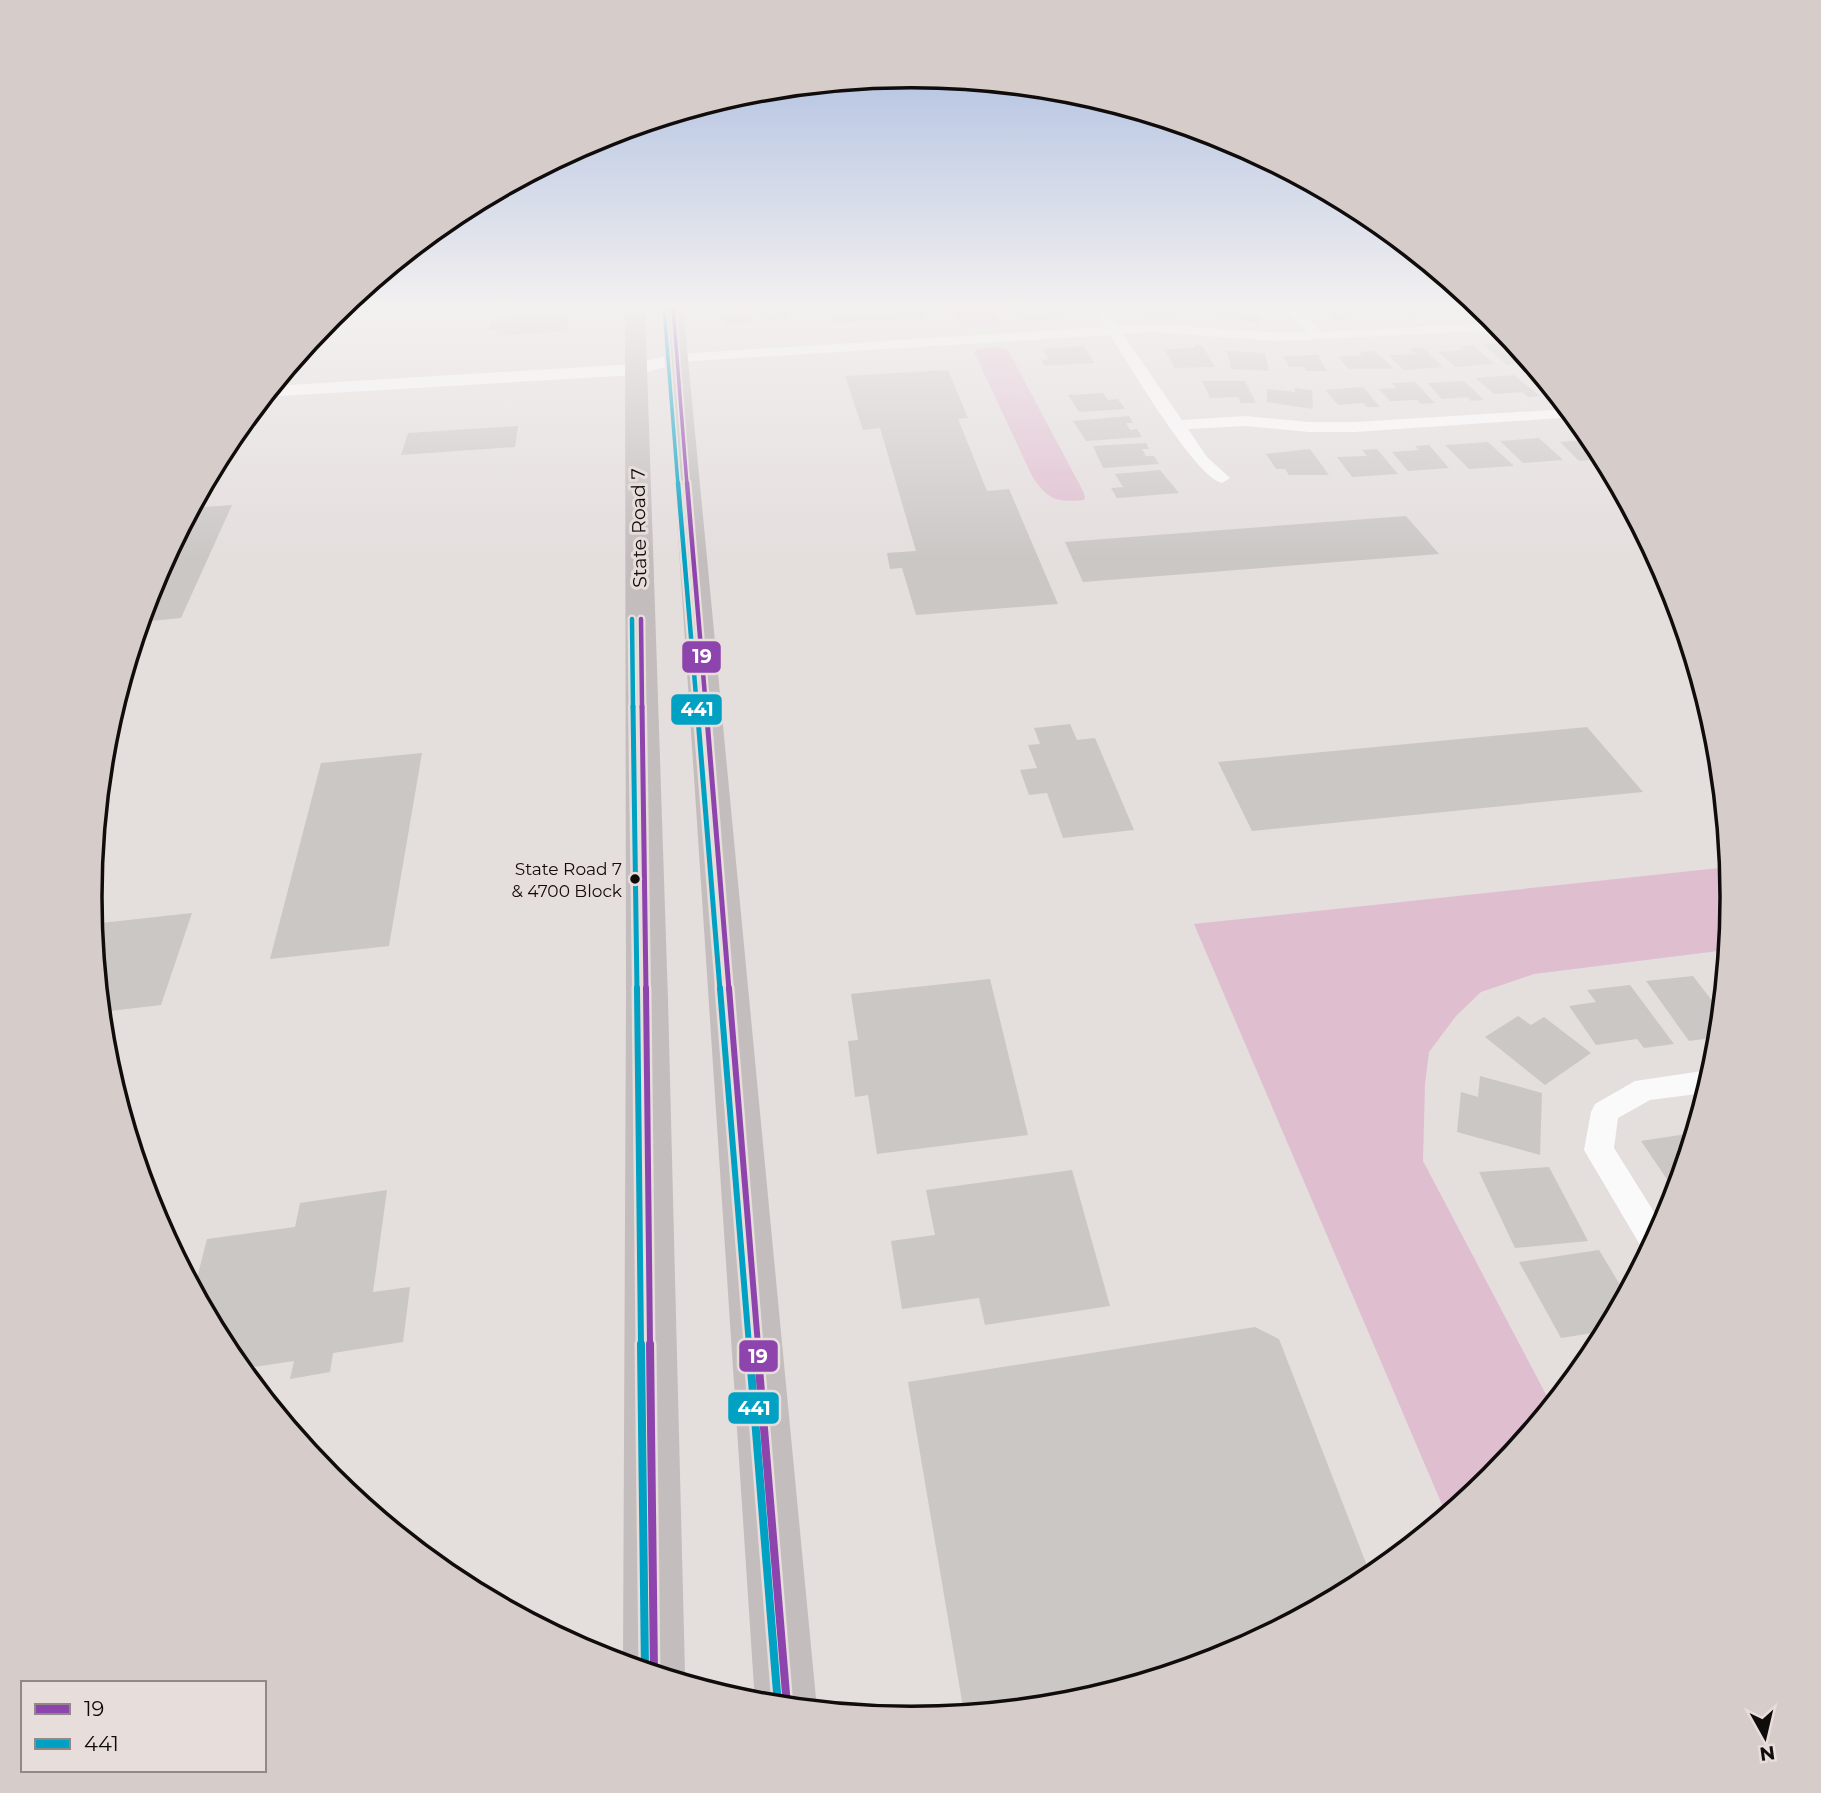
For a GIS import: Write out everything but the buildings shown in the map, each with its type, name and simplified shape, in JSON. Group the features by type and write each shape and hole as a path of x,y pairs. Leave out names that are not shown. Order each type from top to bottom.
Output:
{"main road":[{"name":"State Road 7","path":"637,391 647,1000 654,1664"},
{"path":"680,391 786,1696"}],"street":[{"path":"1155,391 1201,460 1222,478"},
{"path":"1178,425 1245,421 1309,427 1354,427 1559,414"},
{"path":"1647,1229 1599,1150 1605,1112 1645,1088 1697,1082"}],"shaded area":[{"path":"992,391 1030,391 1083,491 1084,500 1066,501 1053,498 1032,476"},
{"path":"1719,868 1718,951 1534,974 1481,992 1456,1016 1429,1052 1425,1084 1423,1161 1547,1396 1483,1469 1443,1506 1194,924"}],"transit line":[{"name":"441","path":"671,391 777,1694"},
{"name":"19","path":"680,391 786,1696"},
{"name":"441","path":"632,619 645,1661"},
{"name":"19","path":"641,619 654,1664"}],"place":[{"name":"State Road 7 & 4700 Block","path":"635,879"}]}
